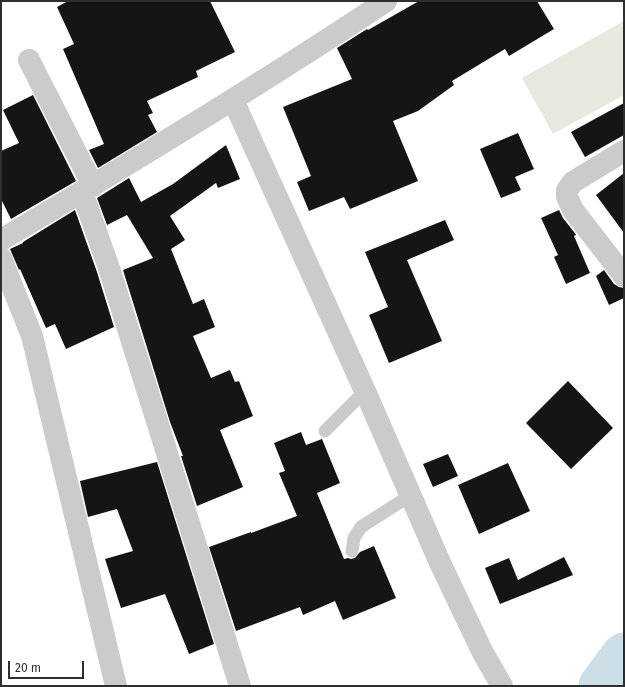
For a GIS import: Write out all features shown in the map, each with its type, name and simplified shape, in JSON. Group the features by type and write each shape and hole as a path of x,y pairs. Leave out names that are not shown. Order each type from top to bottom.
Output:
{"street":[{"path":"1,240 88,189 233,100 333,37 386,1"},
{"path":"29,60 88,189 109,268 240,686"},
{"path":"233,100 365,391 441,565 482,651 502,686"},
{"path":"624,151 573,182 567,190 567,197 573,210 624,276"},
{"path":"1,258 32,336 116,686"}],"lane":[{"path":"325,431 365,391"},
{"path":"352,551 354,538 361,527 411,495"}],"shaded area":[{"path":"624,21 624,95 553,134 522,78"}],"building":[{"path":"68,1 210,1 235,52 196,71 198,77 147,101 153,113 148,115 157,132 98,168 89,150 104,144 63,49 74,44 57,7"},
{"path":"419,1 537,1 554,29 509,56 505,49 452,81 454,85 418,111 393,121 418,181 350,209 344,197 309,211 297,182 311,176 283,107 352,79 337,48 367,29 368,30"},
{"path":"33,95 76,181 11,219 1,199 1,151 19,143 3,110"},
{"path":"624,103 624,135 585,157 571,132"},
{"path":"518,133 534,169 515,177 521,190 501,198 480,149"},
{"path":"226,145 240,179 218,188 216,183 170,216 185,240 171,249 193,304 204,299 215,327 193,336 211,378 230,370 235,382 239,381 253,416 220,430 243,487 197,506 181,456 183,456 170,422 123,270 153,258 127,215 107,225 97,198 129,178 141,202 173,184"},
{"path":"624,173 624,233 596,195"},
{"path":"75,210 97,272 114,327 66,349 55,324 46,328 10,249 23,243"},
{"path":"559,210 576,235 574,236 590,273 566,284 554,257 558,255 541,218"},
{"path":"445,220 454,240 407,260 442,341 389,363 369,315 388,307 365,252"},
{"path":"604,270 614,284 624,288 624,298 609,305 596,276"},
{"path":"568,381 613,428 571,469 526,423"},
{"path":"301,432 306,445 322,439 340,483 317,493 344,559 355,558 360,552 374,546 396,598 343,620 335,601 303,615 300,607 236,631 209,547 297,516 279,473 285,471 274,443"},
{"path":"448,454 458,476 433,487 423,464"},
{"path":"157,462 214,644 189,654 165,594 121,608 105,559 133,551 117,509 88,517 80,481"},
{"path":"508,463 530,511 479,534 458,485"},
{"path":"564,557 573,575 500,604 485,568 509,558 518,580"}],"waterway":[{"path":"601,686 624,655"}]}
